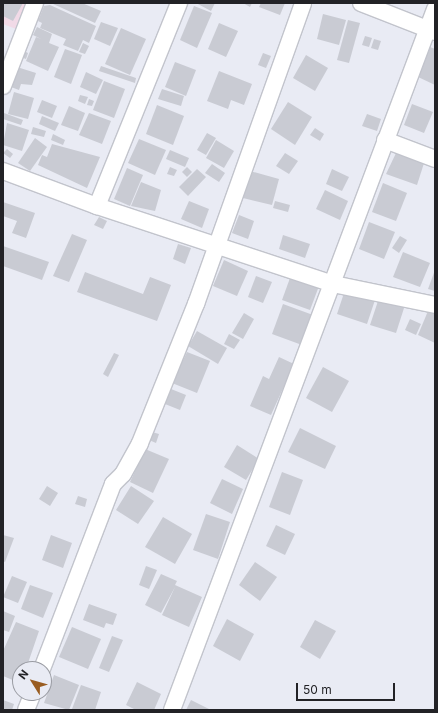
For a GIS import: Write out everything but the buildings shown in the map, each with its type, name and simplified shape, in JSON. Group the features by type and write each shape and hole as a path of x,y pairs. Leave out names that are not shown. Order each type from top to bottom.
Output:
{"street":[{"path":"3,86 35,3"},
{"path":"97,206 179,3"},
{"path":"45,661 113,484 123,474 146,429 196,304 214,245 303,3"},
{"path":"361,3 431,31"},
{"path":"172,710 333,284 385,140 431,31 435,9"},
{"path":"385,140 435,159"},
{"path":"3,171 97,206 333,284 435,305"}],"shaded area":[{"path":"3,3 35,3 24,32 3,24"}]}
